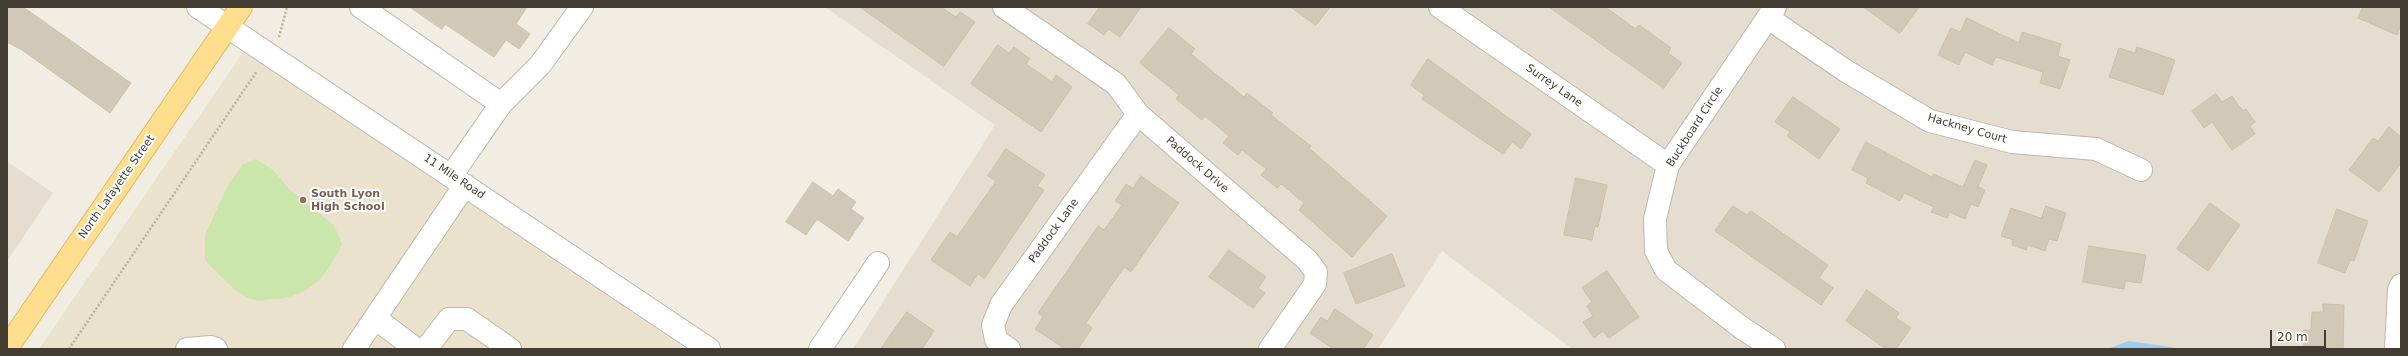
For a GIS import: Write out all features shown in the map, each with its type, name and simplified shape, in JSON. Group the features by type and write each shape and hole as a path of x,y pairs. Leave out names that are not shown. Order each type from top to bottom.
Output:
{"main road":[{"name":"North Lafayette Street","path":"7,348 241,7"}],"street":[{"name":"11 Mile Road","path":"198,7 709,349"},
{"path":"361,7 500,104"},
{"path":"354,349 375,318 458,180 500,104 540,65 582,7"},
{"name":"Paddock Drive","path":"1004,7 1116,84 1138,114 1307,260 1316,272 1315,284 1270,349"},
{"name":"Surrey Lane","path":"1440,7 1668,165"},
{"name":"Buckboard Circle","path":"1772,13 1668,165 1655,219 1656,251 1666,270 1742,328 1774,349"},
{"name":"Hackney Court","path":"1772,13 1846,71 1930,121 2012,142 2096,149 2141,170"},
{"name":"Paddock Lane","path":"1009,349 996,340 993,325 1001,305 1138,114"},
{"path":"820,349 878,263"},
{"path":"2396,349 2399,290 2401,285"},
{"path":"375,318 416,349"},
{"path":"426,349 448,318 467,319 510,349"},
{"path":"187,349 211,347 216,349"}],"path":[{"path":"279,40 287,7"},
{"path":"69,349 254,76"}],"shaded area":[{"path":"825,7 2401,7 2401,349 1572,349 1442,251 1378,349 853,349 995,125"},
{"name":"South Lyon High School","path":"244,51 686,349 39,349"},
{"path":"7,161 53,193 7,261"}],"green space":[{"path":"256,159 273,170 290,190 334,225 342,244 330,266 316,283 297,294 259,301 248,298 235,289 205,260 205,235 228,185 242,165"}],"water":[{"path":"2129,341 2177,348 2179,349 2107,349"}],"building":[{"path":"7,7 23,7 131,83 110,113 22,50 7,42"},
{"path":"410,7 527,7 516,24 530,34 519,49 506,40 494,57 445,24 442,29"},
{"path":"860,7 941,7 956,17 960,12 975,22 944,66"},
{"path":"1100,7 1141,7 1120,37 1108,29 1104,35 1088,24"},
{"path":"1291,7 1330,7 1316,25"},
{"path":"1549,7 1605,7 1636,29 1639,25 1671,48 1668,53 1682,63 1664,88"},
{"path":"1864,7 1919,7 1900,33"},
{"path":"2363,7 2401,7 2401,25 2397,35 2358,18"},
{"path":"1967,18 2019,43 2022,32 2061,44 2058,56 2070,60 2060,89 2040,83 2043,72 1996,57 1992,65 1965,52 1959,65 1938,55 1951,28 1960,32"},
{"path":"1169,28 1195,49 1191,54 1244,97 1247,93 1273,113 1271,115 1311,146 1309,148 1387,216 1352,257 1299,210 1304,203 1281,184 1277,188 1261,175 1266,169 1242,150 1238,155 1223,143 1229,136 1205,116 1202,120 1176,99 1179,95 1140,63"},
{"path":"998,45 1009,53 1014,47 1030,59 1026,64 1052,82 1056,75 1072,87 1041,132 971,84"},
{"path":"2137,47 2175,60 2163,95 2109,77 2119,48 2135,53"},
{"path":"1428,59 1531,134 1521,149 1512,142 1503,154 1422,99 1424,95 1411,85"},
{"path":"2216,94 2222,102 2232,96 2243,111 2246,109 2255,122 2250,126 2255,134 2232,150 2212,122 2204,128 2192,111"},
{"path":"1793,97 1840,129 1819,159 1787,136 1790,132 1775,122"},
{"path":"2389,127 2401,137 2401,163 2379,192 2349,170 2373,138 2378,141"},
{"path":"1866,142 1932,177 1933,174 1963,187 1975,160 1987,165 1978,187 1985,190 1978,207 1971,204 1965,219 1950,212 1947,218 1931,212 1934,207 1904,193 1900,201 1866,183 1868,178 1852,170"},
{"path":"1006,149 1045,175 1037,186 1044,190 984,279 978,274 970,286 931,260 950,232 957,237 996,181 988,176"},
{"path":"1141,176 1179,203 1131,272 1124,267 1086,323 1092,328 1078,349 1065,349 1035,329 1043,317 1038,313 1098,226 1104,230 1122,205 1115,201 1126,184 1133,188"},
{"path":"1576,178 1607,185 1598,227 1595,226 1592,240 1564,235"},
{"path":"813,182 833,196 838,189 856,202 851,209 864,218 848,241 817,219 806,235 786,222"},
{"path":"2210,203 2240,225 2208,271 2177,249"},
{"path":"1733,206 1747,215 1751,211 1828,265 1819,278 1833,288 1821,305 1715,231"},
{"path":"2046,206 2066,213 2057,241 2049,239 2045,251 2028,245 2026,250 2012,245 2013,240 2001,236 2011,208 2041,218"},
{"path":"2337,209 2368,221 2354,261 2350,260 2345,273 2318,263"},
{"path":"2089,246 2146,255 2141,283 2125,281 2124,289 2083,282"},
{"path":"1229,250 1266,277 1258,288 1265,293 1253,308 1209,277"},
{"path":"1392,254 1405,286 1356,304 1344,273"},
{"path":"1607,271 1639,317 1609,338 1603,331 1594,338 1583,322 1593,316 1587,306 1592,302 1582,288"},
{"path":"1867,290 1899,313 1896,318 1911,328 1896,349 1886,349 1846,321"},
{"path":"2323,304 2344,305 2343,349 2304,348 2304,330 2311,330 2312,312 2323,312"},
{"path":"1335,309 1373,335 1363,349 1333,349 1310,333 1321,317 1327,321"},
{"path":"907,312 934,331 922,349 881,349"}],"place":[{"name":"South Lyon High School","path":"303,200"}]}
